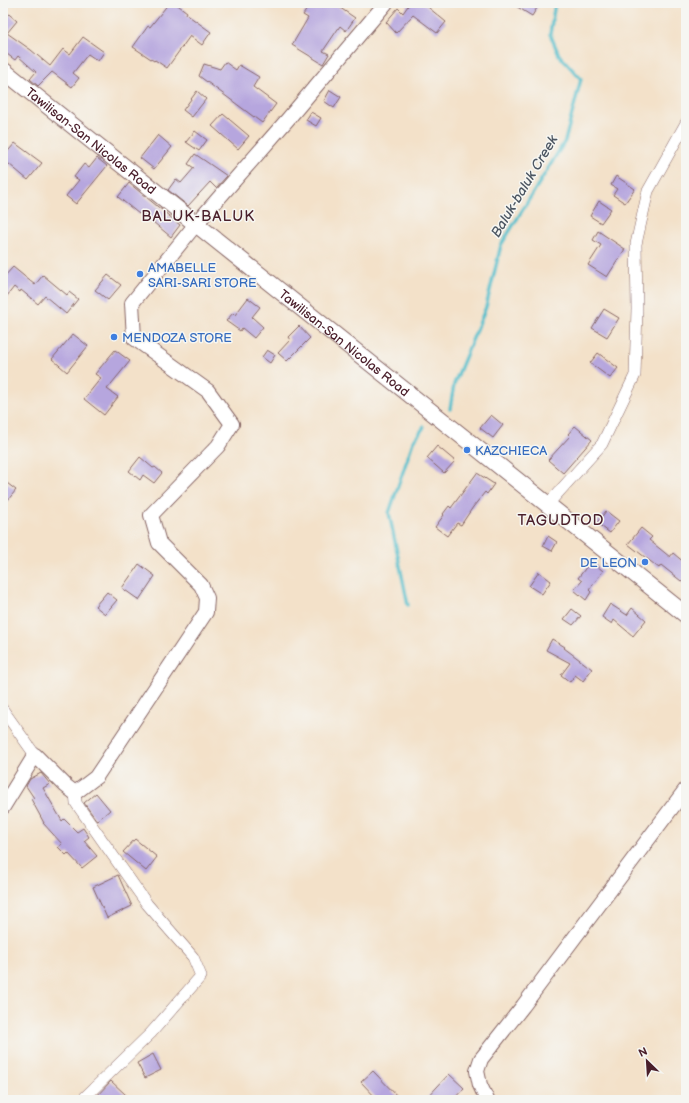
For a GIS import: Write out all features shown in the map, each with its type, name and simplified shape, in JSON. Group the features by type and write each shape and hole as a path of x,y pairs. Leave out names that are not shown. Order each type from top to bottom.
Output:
{"main road":[{"name":"Tawilisan-San Nicolas Road","path":"3,70 686,615"}],"street":[{"path":"75,793 96,777 206,612 207,598 201,585 158,543 151,515 218,446 232,424 208,391 134,338 132,303 196,224 288,119 386,3"},
{"path":"548,504 602,444 635,375 637,309 636,244 648,191 686,123"},
{"path":"3,710 35,755 75,793 76,803 147,904 192,957 201,976 151,1032 85,1097 86,1100"},
{"path":"3,807 35,755"},
{"path":"487,1100 480,1085 477,1071 480,1059 527,1000 686,789"}],"building":[{"path":"169,3 175,3 187,12 186,14 211,32 202,45 190,36 167,68 133,47 148,26 150,27"},
{"path":"311,3 333,3 355,18 346,31 340,26 323,51 329,54 323,64 292,45 308,18 303,15"},
{"path":"410,3 423,3 446,22 437,33 413,15 396,33 386,22 398,8 403,13"},
{"path":"511,3 540,3 532,16"},
{"path":"3,9 17,21 7,33 50,66 63,49 70,54 83,37 104,52 98,61 88,54 73,73 79,78 72,87 52,72 38,86 30,79 36,72 18,56 15,60 3,51"},
{"path":"225,62 236,70 239,65 259,77 253,87 276,104 262,123 199,76 204,64 220,69"},
{"path":"330,90 341,97 334,108 324,101"},
{"path":"197,91 206,99 192,117 183,110"},
{"path":"311,112 321,118 316,126 306,120"},
{"path":"223,114 249,136 238,149 212,126"},
{"path":"195,131 207,140 199,151 186,142"},
{"path":"158,135 172,147 154,169 140,158"},
{"path":"15,143 42,163 28,180 3,159"},
{"path":"195,154 227,176 216,188 210,182 188,206 168,190 176,179 181,183 194,168 188,164"},
{"path":"97,158 107,166 76,204 66,196 79,180 74,177 84,164 89,168"},
{"path":"616,176 635,189 625,203 613,195 617,189 611,185"},
{"path":"129,183 180,225 171,237 141,212 139,214 118,197"},
{"path":"599,201 611,209 601,223 590,216"},
{"path":"598,231 625,249 607,277 588,265 601,245 593,240"},
{"path":"13,267 35,285 43,275 67,295 69,292 78,299 66,314 45,296 38,304 21,290 20,292 14,287 3,301 3,278"},
{"path":"108,275 121,285 108,300 95,290"},
{"path":"248,298 260,307 252,317 263,327 254,338 242,328 240,331 226,321 233,313 235,315"},
{"path":"604,309 619,318 607,337 592,328"},
{"path":"299,326 310,338 287,361 278,353 290,340 288,337"},
{"path":"73,334 88,346 67,372 52,359"},
{"path":"115,350 130,361 107,389 118,397 104,415 84,399 101,378 95,374"},
{"path":"267,350 275,355 270,363 262,357"},
{"path":"598,353 618,368 610,378 590,363"},
{"path":"491,415 503,425 493,438 480,428"},
{"path":"575,426 592,440 563,473 548,460 570,436 568,434"},
{"path":"437,446 455,461 444,473 427,458"},
{"path":"140,457 153,468 155,467 162,473 154,483 143,475 140,480 129,471"},
{"path":"477,473 494,484 487,494 485,492 461,525 457,523 447,536 435,527 449,506 451,508"},
{"path":"3,480 16,490 3,506"},
{"path":"606,511 619,521 610,533 597,523"},
{"path":"641,528 652,537 649,540 670,557 673,553 686,564 686,585 661,565 659,568 628,544"},
{"path":"548,536 557,542 552,551 543,546"},
{"path":"591,561 603,571 589,590 591,592 586,600 574,590 582,581 578,578"},
{"path":"139,564 155,576 139,600 122,588"},
{"path":"539,572 551,581 542,594 529,586"},
{"path":"107,592 117,600 105,614 95,606"},
{"path":"610,604 627,615 632,608 646,620 633,636 614,620 612,624 602,617"},
{"path":"572,609 581,616 573,625 564,619"},
{"path":"552,639 565,647 564,648 592,669 583,681 575,675 570,682 561,675 570,663 546,650"},
{"path":"41,773 50,784 43,788 62,821 64,819 77,832 83,828 89,837 84,841 97,856 82,868 68,853 66,855 58,847 62,844 43,823 31,799 34,798 26,786 30,779"},
{"path":"96,793 110,810 97,821 84,803"},
{"path":"135,839 157,857 146,871 123,852"},
{"path":"118,875 132,906 107,918 93,887"},
{"path":"153,1054 161,1070 145,1078 137,1063"},
{"path":"373,1071 401,1100 378,1100 361,1082"},
{"path":"449,1074 464,1088 453,1100 425,1100"},
{"path":"111,1081 126,1095 121,1100 93,1100"}],"waterway":[{"name":"Baluk-baluk Creek","path":"450,409 454,384 486,307 501,245 565,141 581,79 559,55 550,34 555,3"},
{"name":"Baluk-baluk Creek","path":"408,605 389,513 413,442 424,427"}],"place":[{"name":"AMABELLE SARI-SARI STORE","path":"140,274"},
{"name":"MENDOZA STORE","path":"114,337"},
{"name":"KAZCHIECA","path":"467,450"},
{"name":"DE LEON","path":"645,562"}],"district":[{"name":"BALUK-BALUK","path":"198,216"},
{"name":"TAGUDTOD","path":"561,520"}]}
